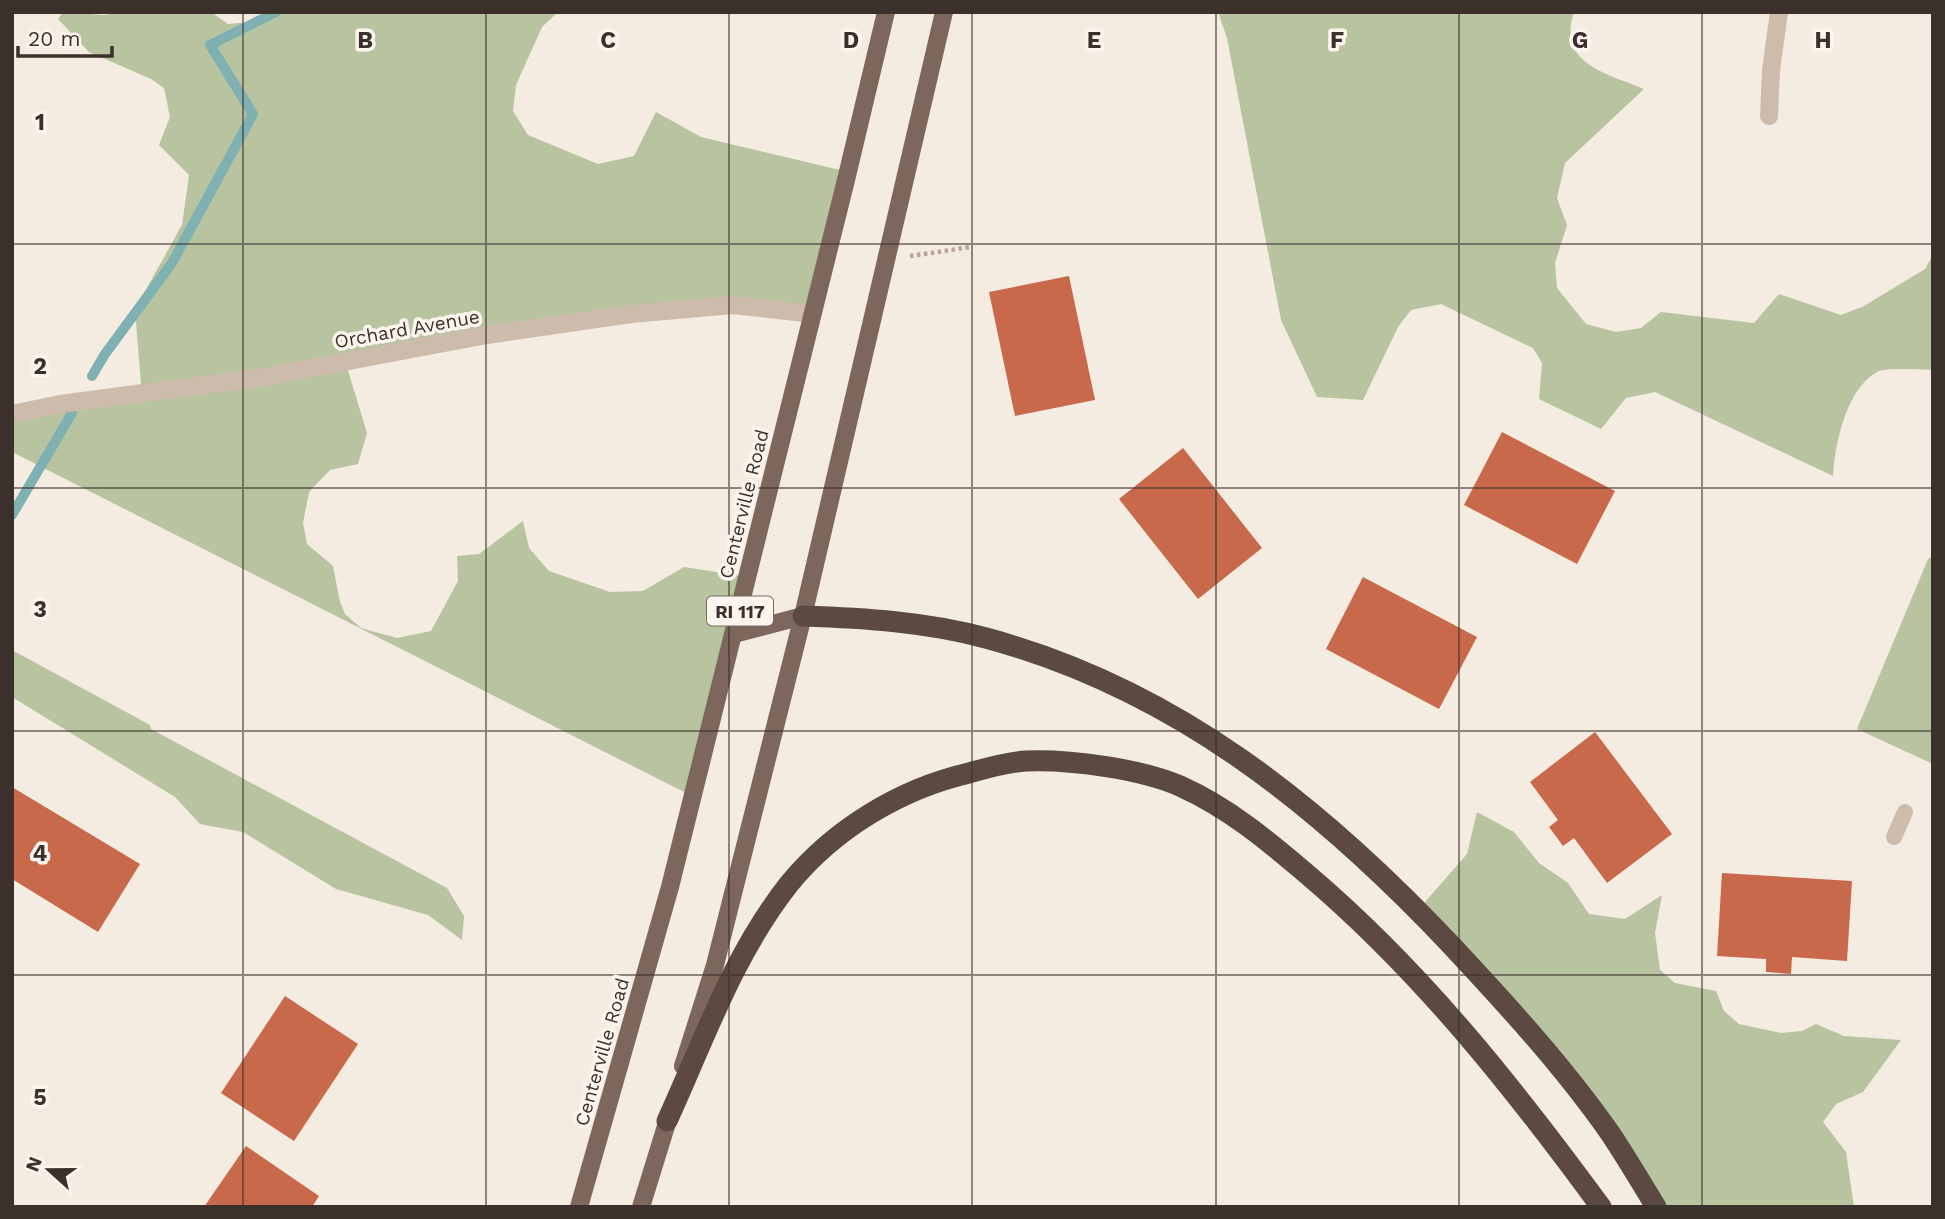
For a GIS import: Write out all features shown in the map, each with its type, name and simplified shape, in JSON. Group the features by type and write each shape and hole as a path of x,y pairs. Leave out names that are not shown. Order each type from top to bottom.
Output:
{"highway":[{"path":"803,616 928,626 1022,649 1137,696 1222,745 1289,793 1348,844 1408,900 1478,974 1546,1051 1601,1122 1656,1207"},
{"path":"667,1121 703,1042 713,1012 738,961 763,919 791,882 822,850 857,822 939,780 1024,761 1069,762 1178,785 1224,810 1266,838 1354,913 1443,1005 1499,1071 1601,1207"}],"main road":[{"name":"Centerville Road","path":"579,1207 628,1043 670,887 886,12"},
{"name":"RI 117","path":"641,1207 695,1023 715,965 803,616 944,12"},
{"path":"734,634 803,616"}],"street":[{"path":"1769,117 1779,12"},
{"name":"Orchard Avenue","path":"12,414 60,404 264,377 474,338 631,314 733,305 812,314"}],"lane":[{"path":"1894,837 1905,813"}],"path":[{"path":"885,260 971,247"}],"green space":[{"path":"63,12 104,15 123,12 211,12 228,24 262,21 279,12 558,12 542,27 516,85 513,111 528,135 598,164 634,156 656,112 701,137 840,170 809,307 730,303 346,364 367,433 358,464 330,470 309,492 303,523 307,544 333,566 345,614 361,628 397,638 431,631 458,581 457,556 479,554 523,521 529,548 549,571 610,592 643,591 684,567 742,576 690,795 12,452 12,412 139,390 141,384 135,309 182,225 189,175 159,145 170,117 164,88 151,79 89,52 58,19"},
{"path":"1218,12 1574,12 1572,44 1579,55 1601,71 1644,89 1565,163 1557,198 1567,225 1555,263 1557,288 1586,324 1616,332 1641,328 1661,312 1754,323 1779,294 1841,315 1864,306 1925,269 1933,255 1933,370 1882,370 1866,380 1857,391 1844,418 1833,476 1655,392 1626,398 1601,429 1539,399 1542,363 1533,348 1441,304 1411,310 1398,327 1363,400 1317,397 1281,320 1227,38"},
{"path":"1933,556 1933,764 1857,729 1928,559"},
{"path":"12,650 150,725 151,729 447,888 464,916 462,940 428,915 336,889 243,832 200,824 175,797 12,697"},
{"path":"1477,812 1514,832 1539,863 1568,883 1589,914 1625,919 1662,895 1655,933 1660,970 1675,983 1716,991 1724,1011 1739,1024 1781,1033 1802,1031 1816,1024 1844,1036 1901,1040 1863,1092 1836,1104 1823,1122 1846,1152 1854,1207 1655,1207 1622,1155 1418,910 1467,854"}],"building":[{"path":"1069,276 1095,400 1015,416 989,292"},
{"path":"1502,432 1615,491 1577,564 1464,505"},
{"path":"1183,448 1262,548 1198,599 1119,499"},
{"path":"1363,577 1477,637 1439,709 1326,649"},
{"path":"1595,732 1672,834 1607,883 1574,838 1563,846 1549,827 1558,820 1530,782"},
{"path":"12,787 140,864 98,932 12,879"},
{"path":"1722,873 1852,881 1847,961 1792,957 1791,974 1766,972 1766,959 1717,956"},
{"path":"285,996 358,1044 294,1141 221,1093"},
{"path":"246,1146 319,1196 312,1207 204,1207"}],"waterway":[{"path":"92,376 105,354 172,263 253,114 210,45 276,12"},
{"path":"12,515 72,413"}]}
